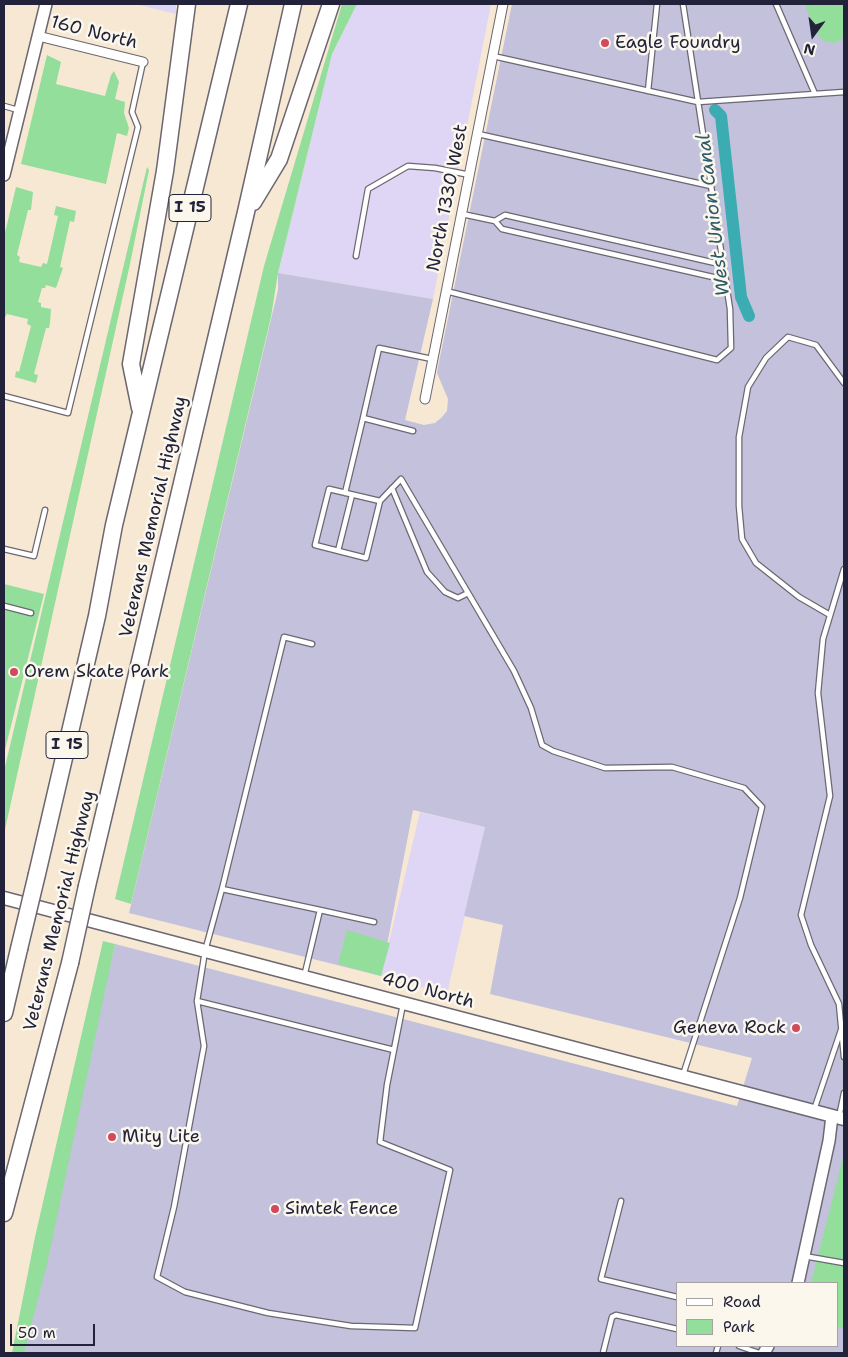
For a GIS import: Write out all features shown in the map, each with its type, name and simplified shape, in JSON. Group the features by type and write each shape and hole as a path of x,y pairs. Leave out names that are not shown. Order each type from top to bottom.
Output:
{"highway":[{"path":"140,412 131,364 165,171 187,4"},
{"name":"Veterans Memorial Highway","path":"4,1013 97,616 114,525 140,412 239,4"},
{"name":"Veterans Memorial Highway","path":"4,1213 70,963 293,4"},
{"path":"246,212 279,159 331,4"}],"main road":[{"name":"400 North","path":"4,898 838,1117"}],"street":[{"path":"4,175 46,4"},
{"name":"North 1330 West","path":"426,399 503,4"},
{"name":"160 North","path":"38,36 143,62"},
{"path":"798,1282 829,1142 838,1117"}],"lane":[{"path":"648,91 657,4"},
{"path":"446,291 717,360 731,348 730,309 724,265 683,4"},
{"path":"776,4 815,94"},
{"path":"493,56 698,102 844,92"},
{"path":"4,396 68,413 138,127 132,112 143,62"},
{"path":"4,106 20,110"},
{"path":"478,134 711,186"},
{"path":"356,256 368,189 408,166 434,168 470,175"},
{"path":"462,214 495,222 502,229 726,280"},
{"path":"495,222 505,215 724,265"},
{"path":"830,615 799,597 756,563 742,539 739,506 740,437 748,387 766,358 788,337 816,345 844,383"},
{"path":"345,493 379,348 433,359"},
{"path":"363,418 413,431"},
{"path":"380,501 328,489 315,545 366,558 380,501 401,479 514,671 530,708 542,745 553,751 605,768 672,767 744,788 762,806 740,898 683,1076"},
{"path":"392,488 428,572 445,592 458,598 468,593"},
{"path":"338,551 352,495"},
{"path":"4,549 34,556 45,510"},
{"path":"844,569 822,639 818,692 830,796 801,915 811,945 839,1004 844,1057"},
{"path":"4,606 31,613"},
{"path":"312,644 284,637 205,951 197,1001 204,1046 174,1207 156,1277 185,1292 268,1313 351,1326 414,1328 450,1170 380,1142 403,1003"},
{"path":"222,889 374,922"},
{"path":"304,977 320,910"},
{"path":"197,1001 394,1050"},
{"path":"814,1111 841,1028"},
{"path":"838,1117 844,1094"},
{"path":"621,1201 601,1278 676,1297"},
{"path":"804,1256 844,1263"},
{"path":"603,1353 612,1317 616,1315 676,1329"},
{"path":"742,1347 759,1353"}],"shaded area":[{"path":"135,4 176,4 176,14"},
{"path":"357,4 491,4 433,299 278,273 332,54"},
{"path":"512,4 844,4 844,1353 17,1353 115,944 737,1106 752,1058 490,994 503,925 464,916 485,827 413,810 381,976 129,913 278,290 278,273 433,299 405,420 424,425 435,423 447,411 448,399 437,373"},
{"path":"420,812 485,827 447,994 381,976"}],"green space":[{"path":"342,4 357,4 332,54 278,273 271,317 131,904 115,899 264,266"},
{"path":"805,4 844,4 843,38 834,43 824,41 815,32"},
{"path":"47,55 61,62 56,84 105,96 114,71 119,82 115,99 125,102 124,113 129,128 127,136 117,133 106,184 21,164"},
{"path":"147,167 149,170 130,264 4,834 4,771"},
{"path":"16,187 33,192 31,210 28,210 17,255 20,257 19,262 41,267 43,263 47,264 58,216 54,215 56,206 76,211 74,222 70,221 60,267 63,268 56,288 46,285 45,288 42,288 38,302 41,303 41,307 51,309 49,328 46,328 34,374 38,375 36,383 15,377 16,371 19,372 31,326 27,324 28,319 7,314 4,319 4,237"},
{"path":"4,584 44,594 4,754"},
{"path":"347,930 390,943 381,976 338,964"},
{"path":"103,941 115,944 47,1264 24,1353 12,1353 35,1237"},
{"path":"844,1154 844,1328 838,1326 838,1282 811,1282"}],"waterway":[{"name":"West Union Canal","path":"715,110 721,116 741,297 749,316"}],"place":[{"name":"Eagle Foundry","path":"605,43"},
{"name":"Orem Skate Park","path":"14,672"},
{"name":"Geneva Rock","path":"796,1028"},
{"name":"Mity Lite","path":"112,1137"},
{"name":"Simtek Fence","path":"275,1209"}]}
